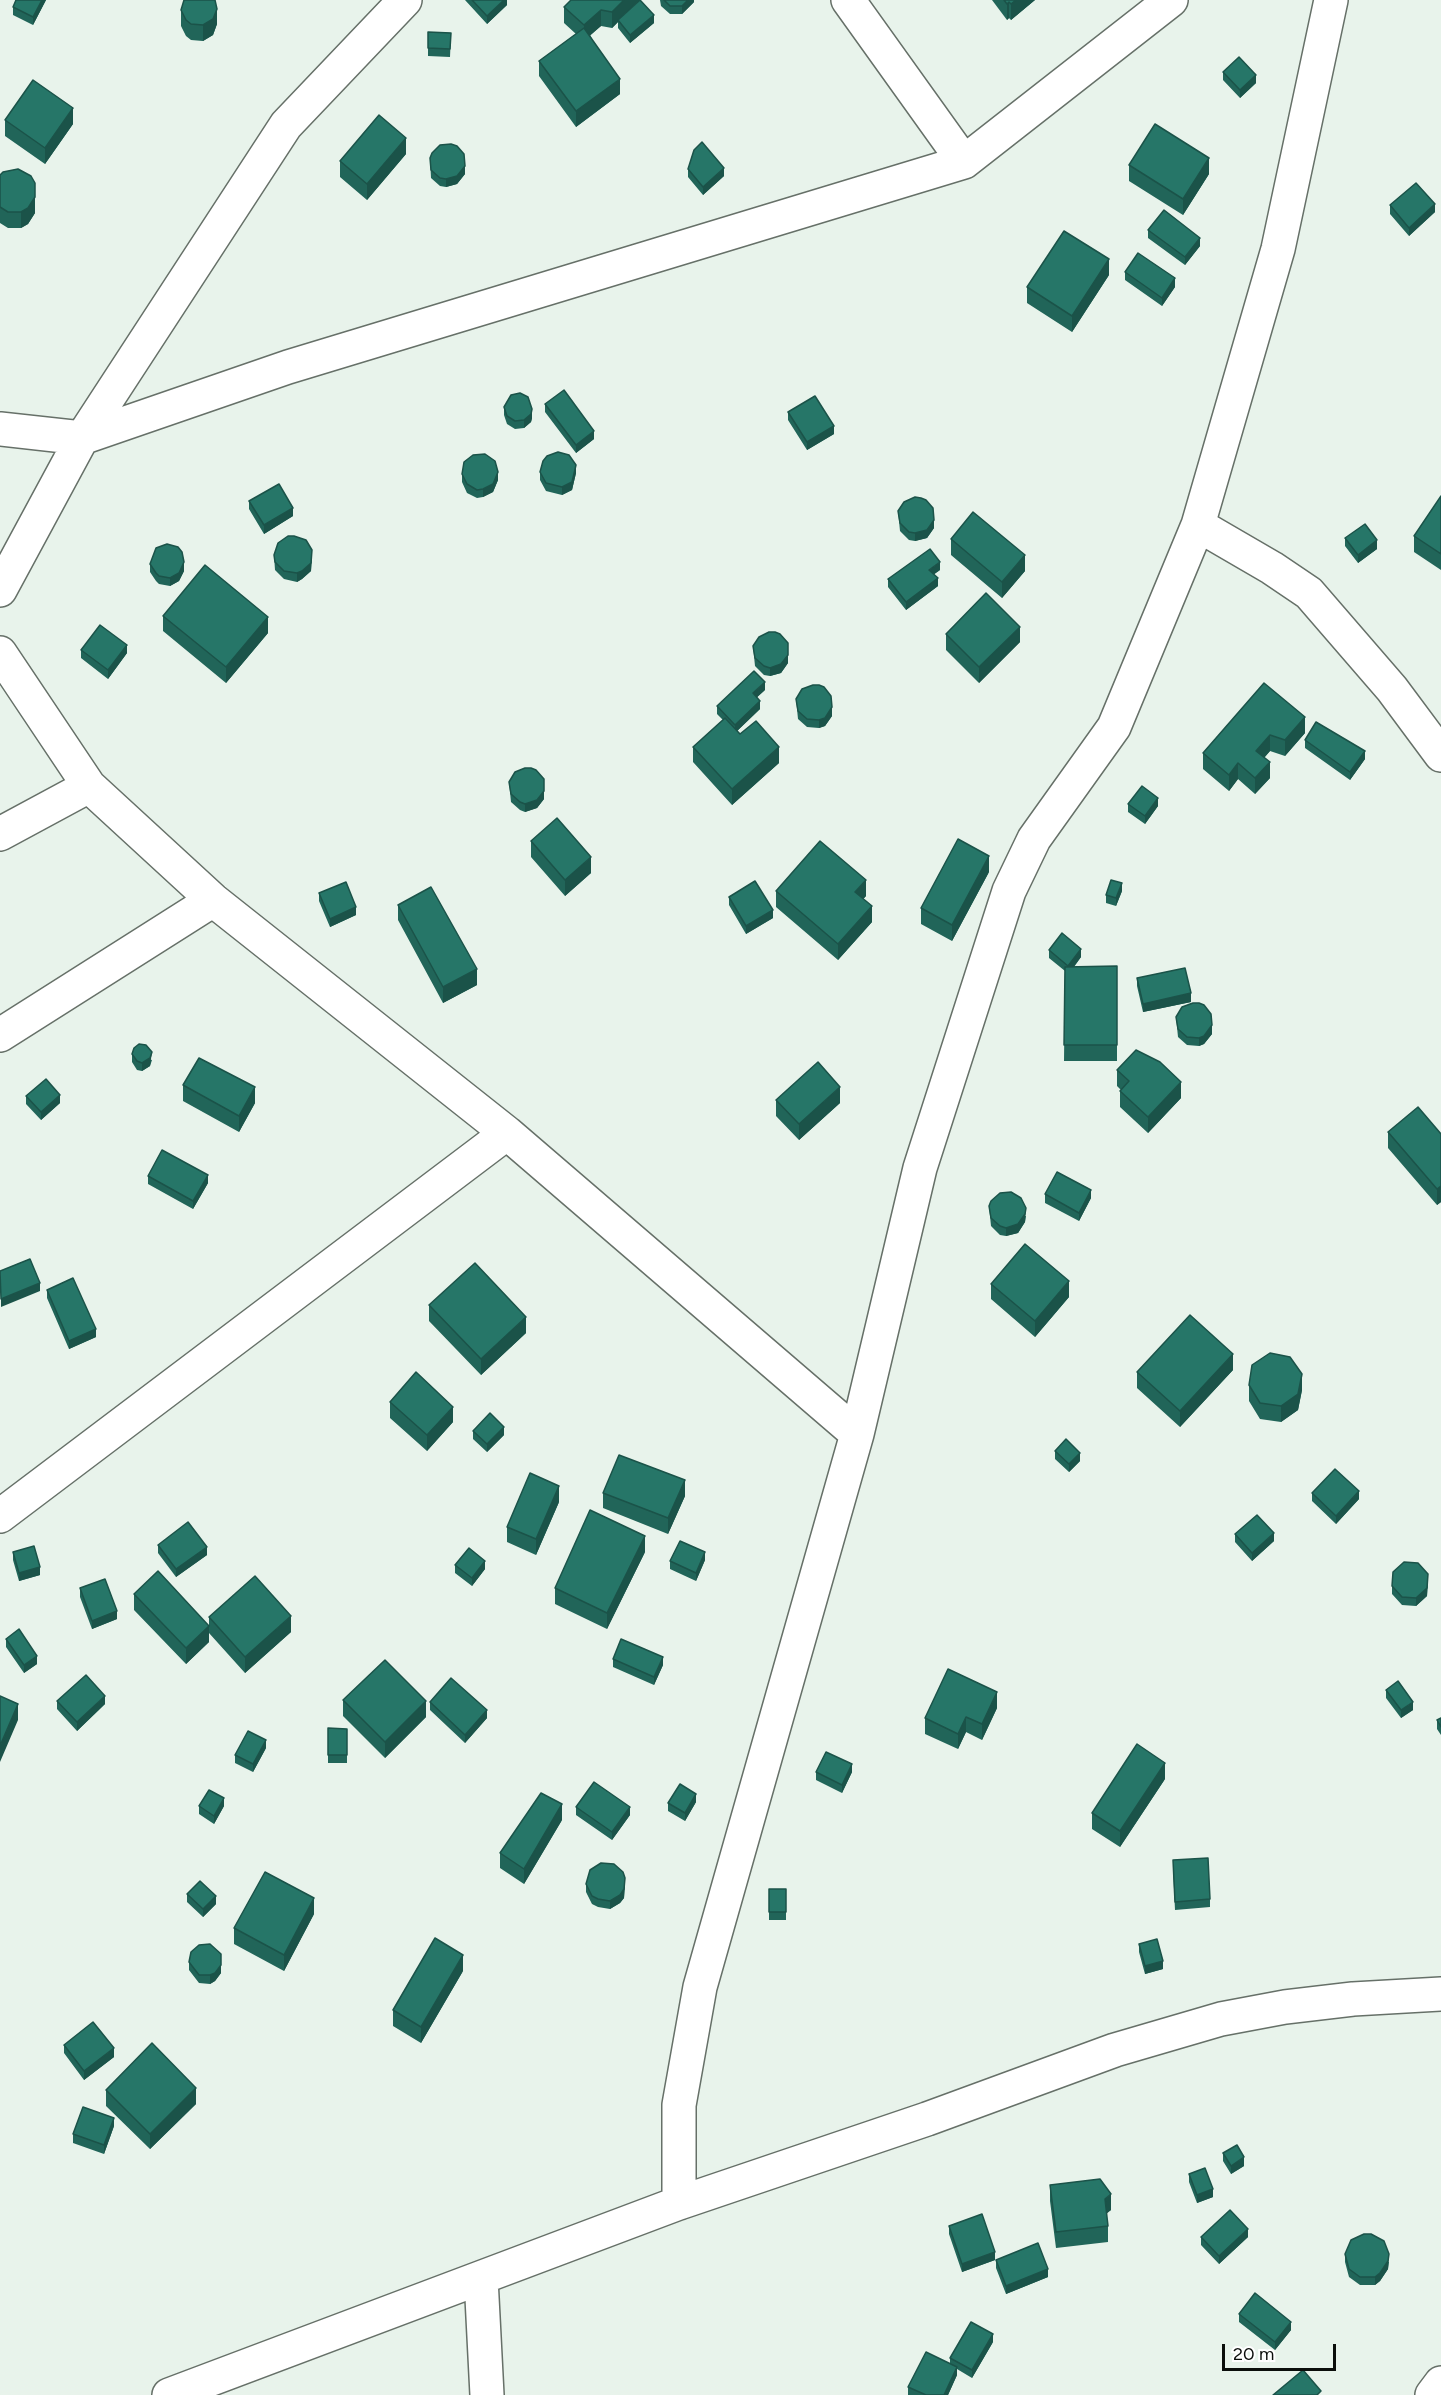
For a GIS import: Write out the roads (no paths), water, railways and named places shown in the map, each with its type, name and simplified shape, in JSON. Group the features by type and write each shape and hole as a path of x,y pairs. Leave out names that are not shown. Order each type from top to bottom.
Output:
{"street":[{"path":"0,590 82,438 286,125 405,0"},
{"path":"848,0 964,162"},
{"path":"0,429 82,438 288,367 964,162 1171,0"},
{"path":"679,2203 679,2105 700,1987 857,1434 920,1168 1009,891 1034,840 1114,727 1198,525 1278,249 1330,0"},
{"path":"1198,525 1272,568 1309,593 1392,689 1441,755"},
{"path":"0,653 89,786 213,900 507,1133 857,1434"},
{"path":"0,834 89,786"},
{"path":"0,1035 213,900"},
{"path":"0,1516 507,1133"},
{"path":"169,2395 679,2203 927,2119 1115,2050 1221,2019 1285,2007 1353,1999 1441,1994"},
{"path":"481,2278 487,2395"},
{"path":"1432,2395 1441,2383"}]}
